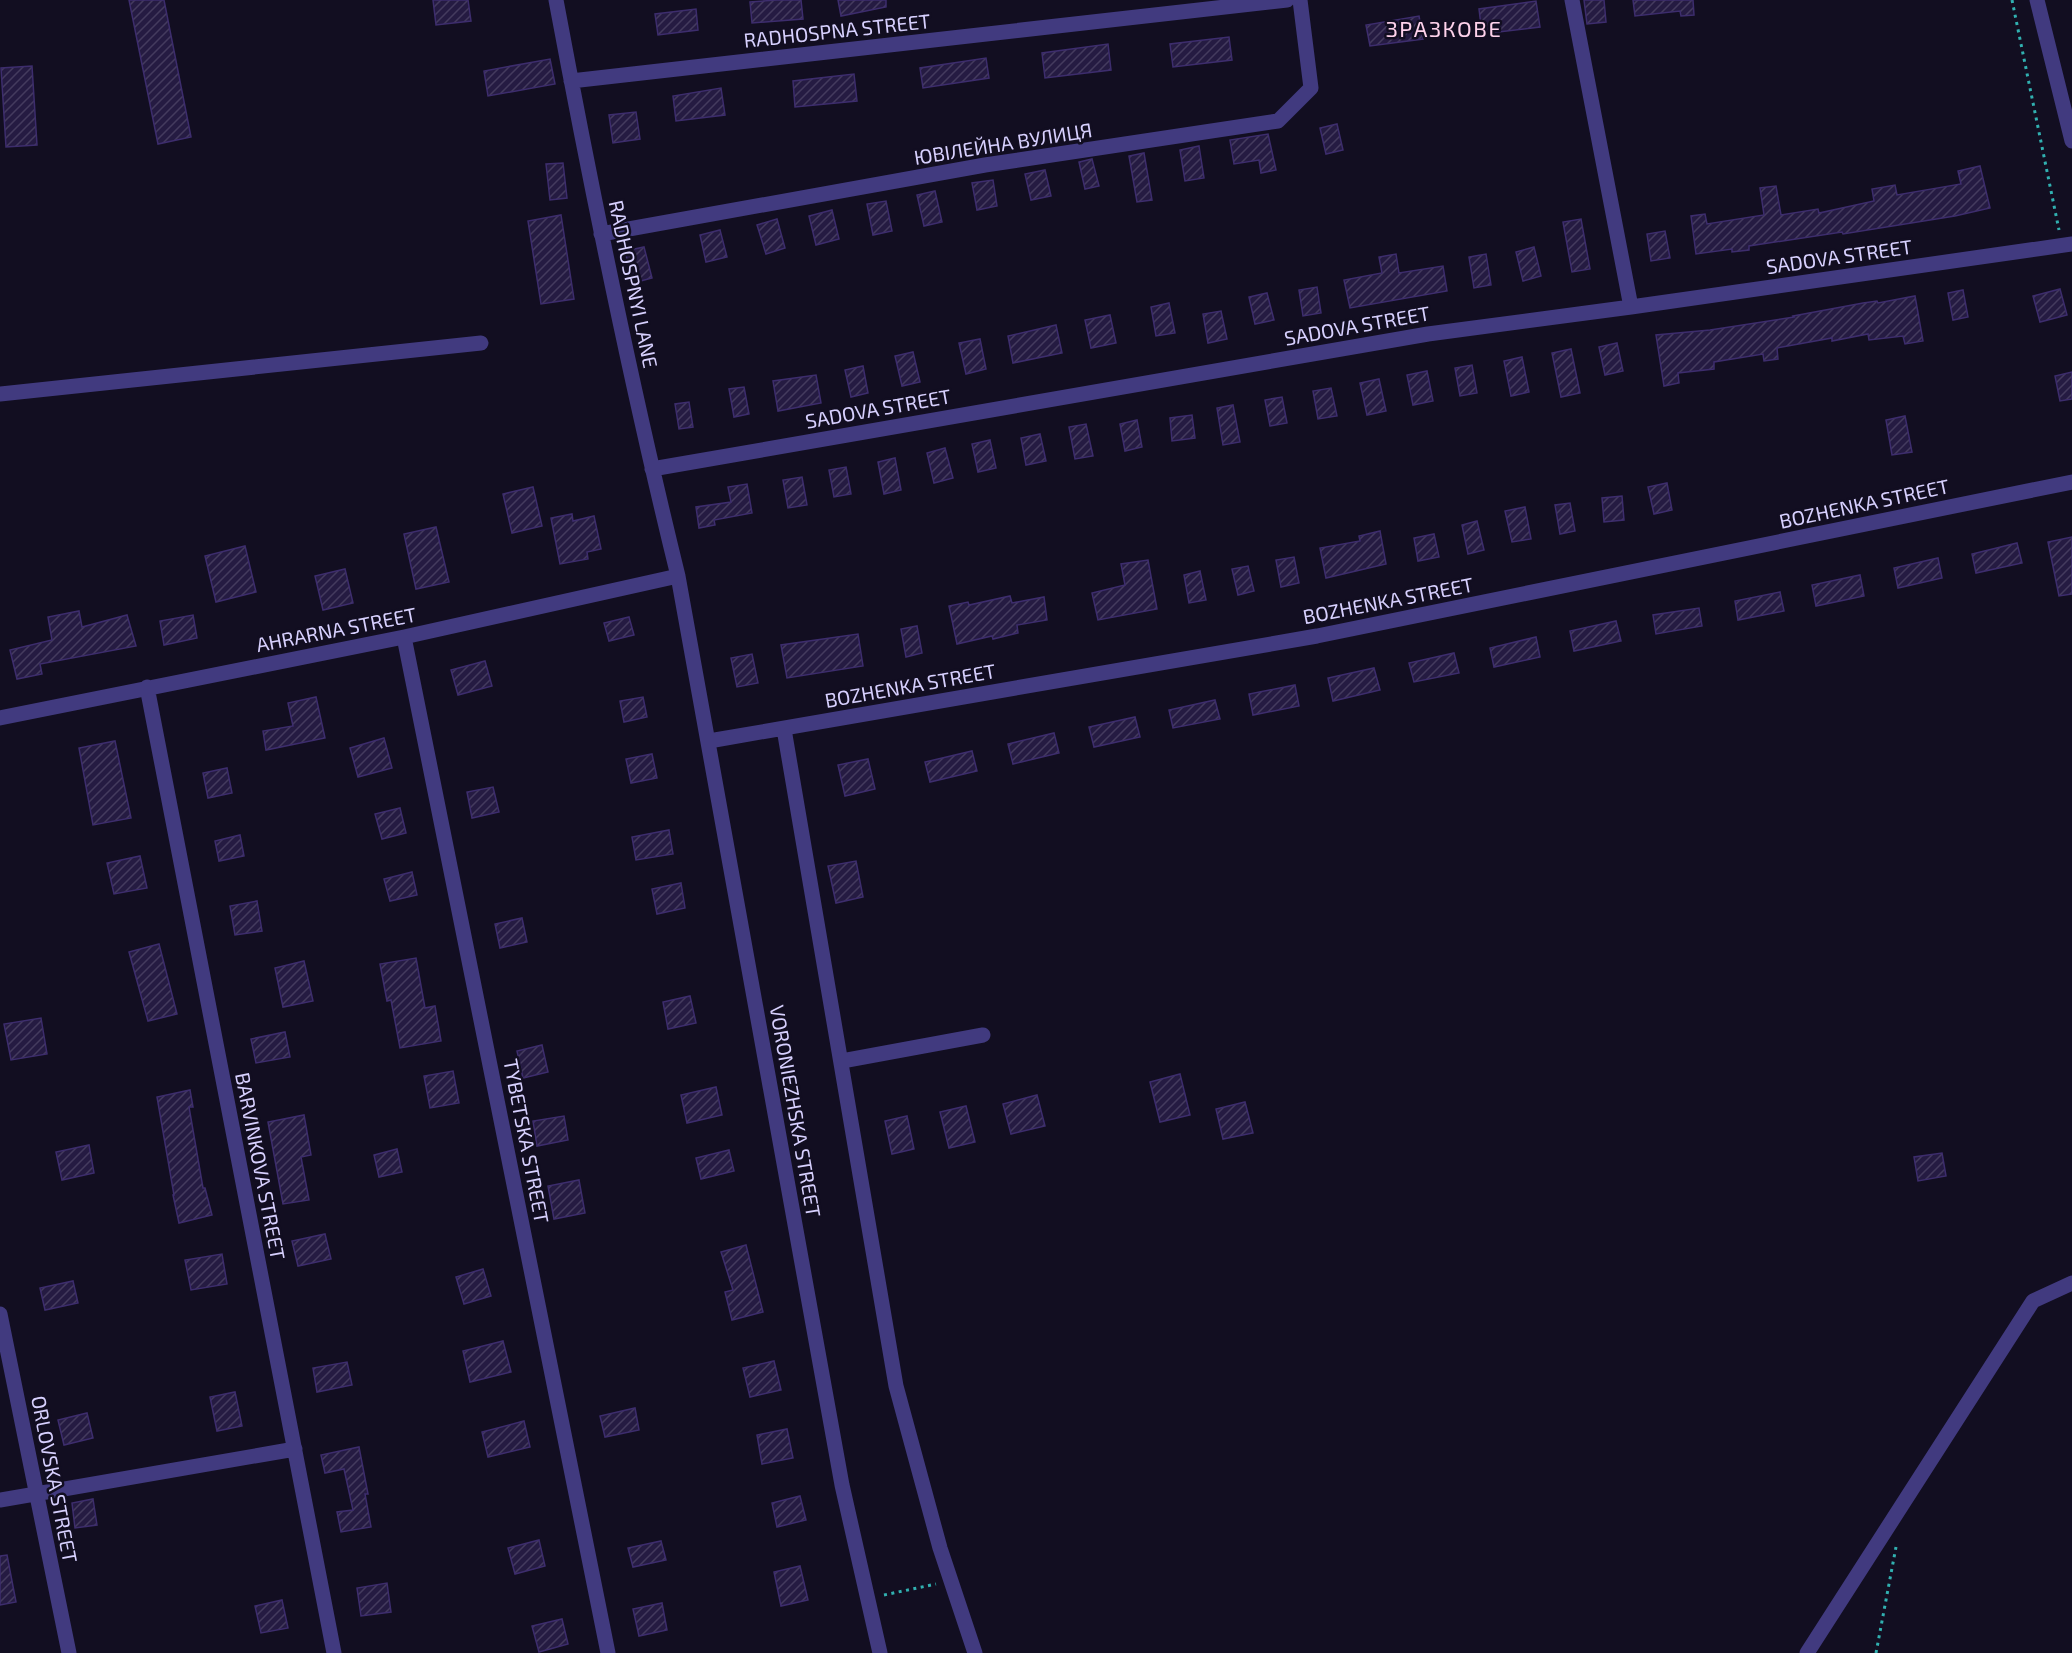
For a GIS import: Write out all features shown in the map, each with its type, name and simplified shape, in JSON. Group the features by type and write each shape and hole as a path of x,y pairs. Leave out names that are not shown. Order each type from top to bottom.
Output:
{"street":[{"name":"RADHOSPNYI LANE","path":"556,0 601,234 652,469 678,576"},
{"name":"RADHOSPNA STREET","path":"571,81 1149,8 1287,0"},
{"name":"ЮВІЛЕЙНА ВУЛИЦЯ","path":"601,234 985,165 1278,121 1311,88 1300,0"},
{"path":"1572,0 1631,307"},
{"path":"2037,0 2072,141"},
{"name":"SADOVA STREET","path":"652,469 1428,334 2067,245"},
{"path":"0,394 481,343"},
{"name":"BOZHENKA STREET","path":"709,741 1317,636 2072,482"},
{"name":"AHRARNA STREET","path":"0,718 405,637 678,576"},
{"name":"VORONIEZHSKA STREET","path":"678,576 842,1485 880,1653"},
{"name":"TYBETSKA STREET","path":"405,637 608,1653"},
{"name":"BARVINKOVA STREET","path":"147,687 334,1653"},
{"path":"784,729 896,1386 951,1581 975,1653"},
{"path":"842,1061 983,1035"},
{"path":"1807,1653 2033,1300 2072,1283"},
{"name":"ORLOVSKA STREET","path":"0,1314 69,1653"},
{"path":"0,1500 295,1449"}],"path":[{"path":"2012,0 2067,245"},
{"path":"1876,1653 1898,1536"},
{"path":"868,1599 951,1581"}],"building":[{"path":"129,0 164,0 191,137 158,144"},
{"path":"433,0 468,0 471,21 436,25"},
{"path":"801,0 803,19 752,23 750,2"},
{"path":"838,0 886,0 886,7 841,16"},
{"path":"1584,0 1604,0 1606,22 1587,24"},
{"path":"1633,0 1693,0 1694,15 1681,16 1680,11 1635,16"},
{"path":"1536,1 1540,27 1482,34 1479,9"},
{"path":"696,9 698,30 658,35 655,14"},
{"path":"1419,16 1423,39 1370,46 1366,25"},
{"path":"1229,37 1232,60 1173,67 1170,44"},
{"path":"1108,44 1111,70 1045,78 1042,53"},
{"path":"986,58 989,78 923,88 920,68"},
{"path":"550,59 555,84 488,96 484,71"},
{"path":"32,66 37,145 6,147 1,68"},
{"path":"854,74 857,101 795,107 793,81"},
{"path":"721,88 725,115 676,121 673,96"},
{"path":"636,112 640,139 613,143 609,115"},
{"path":"1337,124 1343,150 1326,154 1320,128"},
{"path":"1268,134 1276,170 1261,173 1259,160 1234,164 1230,140"},
{"path":"1199,146 1204,178 1185,181 1180,150"},
{"path":"1144,153 1152,200 1137,202 1129,156"},
{"path":"1092,159 1099,186 1085,189 1079,162"},
{"path":"563,163 567,198 550,200 546,164"},
{"path":"1980,166 1990,208 1843,234 1842,232 1749,246 1749,250 1732,252 1732,249 1696,254 1691,216 1705,214 1707,224 1764,215 1760,188 1776,186 1781,215 1818,209 1819,213 1874,201 1872,189 1895,185 1897,195 1961,184 1958,171"},
{"path":"1045,170 1051,196 1031,200 1025,174"},
{"path":"993,180 997,206 977,210 972,183"},
{"path":"935,191 942,222 924,226 917,195"},
{"path":"886,201 892,231 873,235 867,204"},
{"path":"832,210 839,239 816,245 809,216"},
{"path":"561,215 574,299 541,304 528,221"},
{"path":"777,219 785,248 766,254 757,225"},
{"path":"1581,219 1590,269 1572,272 1563,222"},
{"path":"720,230 727,257 706,262 700,235"},
{"path":"1665,231 1670,258 1651,261 1647,234"},
{"path":"644,247 652,278 633,283 625,251"},
{"path":"1534,247 1541,276 1523,281 1516,252"},
{"path":"1396,254 1399,273 1443,266 1447,291 1350,308 1344,280 1382,273 1379,257"},
{"path":"1486,254 1491,285 1474,288 1469,257"},
{"path":"1317,287 1321,313 1303,316 1299,290"},
{"path":"2060,289 2067,315 2040,322 2033,296"},
{"path":"1963,290 1968,317 1953,320 1948,293"},
{"path":"1267,293 1274,320 1255,324 1249,297"},
{"path":"1915,296 1923,341 1905,344 1903,336 1869,340 1868,334 1832,341 1832,338 1777,348 1778,359 1764,361 1763,354 1714,362 1714,369 1678,373 1679,383 1664,386 1656,335 1710,330"},
{"path":"1169,303 1175,333 1156,336 1151,307"},
{"path":"1221,311 1227,339 1208,343 1203,314"},
{"path":"1110,315 1116,343 1091,348 1085,320"},
{"path":"1056,325 1062,353 1013,363 1008,336"},
{"path":"980,339 986,369 966,374 959,343"},
{"path":"1617,343 1623,371 1605,375 1599,347"},
{"path":"1571,349 1580,393 1561,397 1552,353"},
{"path":"913,352 920,382 902,386 895,356"},
{"path":"1522,357 1529,392 1511,396 1504,361"},
{"path":"1472,365 1477,393 1460,396 1455,368"},
{"path":"863,366 868,393 851,397 845,370"},
{"path":"1427,371 1433,401 1413,405 1407,375"},
{"path":"2072,372 2072,399 2060,401 2055,376"},
{"path":"816,375 821,403 778,411 773,381"},
{"path":"1379,379 1386,411 1367,415 1360,383"},
{"path":"744,387 749,414 734,417 729,389"},
{"path":"1331,388 1337,416 1318,419 1313,391"},
{"path":"1282,397 1287,423 1270,426 1265,400"},
{"path":"689,402 693,427 679,429 675,404"},
{"path":"1233,405 1240,442 1223,445 1217,408"},
{"path":"1192,415 1195,438 1172,441 1170,418"},
{"path":"1905,416 1912,452 1892,455 1886,420"},
{"path":"1137,420 1142,447 1125,451 1120,424"},
{"path":"1086,424 1093,456 1075,459 1069,427"},
{"path":"1040,434 1046,461 1026,465 1021,438"},
{"path":"990,440 996,468 978,472 972,444"},
{"path":"945,448 953,478 934,483 927,453"},
{"path":"895,458 901,490 884,494 878,462"},
{"path":"846,467 851,494 834,497 829,470"},
{"path":"802,477 807,505 788,508 783,480"},
{"path":"1667,483 1672,510 1654,514 1648,487"},
{"path":"747,484 752,513 714,520 715,525 699,528 696,507 731,502 728,487"},
{"path":"533,487 542,526 512,533 503,494"},
{"path":"1622,496 1624,520 1604,522 1602,498"},
{"path":"1570,503 1575,531 1560,534 1555,505"},
{"path":"1525,507 1531,539 1512,542 1505,511"},
{"path":"572,514 573,521 594,516 601,549 587,552 588,559 560,564 551,518"},
{"path":"1477,521 1484,550 1468,554 1462,525"},
{"path":"436,527 449,582 416,589 404,534"},
{"path":"1380,531 1386,564 1326,578 1320,548 1360,541 1359,536"},
{"path":"1434,534 1439,557 1418,561 1414,538"},
{"path":"2072,537 2072,594 2059,596 2048,542"},
{"path":"2017,543 2022,563 1976,573 1972,554"},
{"path":"245,546 256,592 216,602 205,556"},
{"path":"1294,557 1299,583 1281,587 1276,560"},
{"path":"1938,558 1942,578 1898,588 1894,568"},
{"path":"1148,560 1157,609 1098,620 1092,593 1125,585 1121,564"},
{"path":"1248,566 1254,591 1238,595 1232,569"},
{"path":"345,569 353,603 323,610 315,576"},
{"path":"1200,571 1206,600 1189,603 1184,575"},
{"path":"1860,575 1864,596 1816,606 1812,585"},
{"path":"1780,592 1784,611 1738,620 1735,601"},
{"path":"1010,596 1012,603 1044,597 1047,620 1017,625 1018,633 957,644 949,606 968,602 969,605"},
{"path":"1699,608 1702,626 1656,634 1653,615"},
{"path":"79,611 82,627 127,615 136,646 40,664 42,674 17,679 10,650 52,640 48,617"},
{"path":"193,615 197,638 164,645 160,621"},
{"path":"629,617 634,635 609,641 604,623"},
{"path":"1616,621 1621,641 1574,651 1570,631"},
{"path":"917,626 922,653 906,657 901,629"},
{"path":"858,634 863,666 787,678 781,645"},
{"path":"1536,637 1540,657 1494,667 1490,648"},
{"path":"1454,653 1459,673 1414,682 1409,663"},
{"path":"752,654 758,683 737,687 731,658"},
{"path":"485,661 492,686 458,695 451,670"},
{"path":"1374,668 1380,690 1333,701 1328,678"},
{"path":"1295,685 1299,706 1253,715 1249,694"},
{"path":"316,697 325,738 266,750 263,731 293,726 288,703"},
{"path":"643,697 647,717 624,722 620,701"},
{"path":"1215,700 1220,719 1173,728 1169,710"},
{"path":"1135,717 1140,737 1094,747 1089,727"},
{"path":"1054,733 1059,753 1013,764 1008,744"},
{"path":"384,738 392,768 358,777 350,748"},
{"path":"115,741 131,818 93,825 79,748"},
{"path":"972,751 977,771 930,782 925,762"},
{"path":"652,754 657,778 631,783 626,759"},
{"path":"868,759 875,789 845,796 838,765"},
{"path":"227,768 232,793 208,798 203,773"},
{"path":"493,787 499,812 472,818 467,792"},
{"path":"400,808 406,833 382,839 375,814"},
{"path":"669,830 673,854 636,860 632,837"},
{"path":"240,835 244,856 219,861 215,841"},
{"path":"140,856 147,888 114,894 107,863"},
{"path":"856,861 863,897 836,903 828,866"},
{"path":"412,872 417,895 390,901 384,879"},
{"path":"681,883 685,908 657,914 652,889"},
{"path":"257,901 262,931 235,935 230,906"},
{"path":"522,918 527,942 500,948 495,924"},
{"path":"159,944 177,1014 148,1021 129,952"},
{"path":"416,958 425,1008 435,1006 441,1041 400,1048 391,1000 387,1001 380,964"},
{"path":"304,961 313,1001 283,1007 275,968"},
{"path":"690,996 696,1023 668,1029 663,1002"},
{"path":"41,1018 47,1054 11,1060 4,1024"},
{"path":"285,1032 290,1057 256,1063 251,1039"},
{"path":"542,1045 548,1072 523,1078 517,1051"},
{"path":"453,1071 459,1103 430,1108 424,1076"},
{"path":"1180,1074 1190,1115 1160,1122 1150,1082"},
{"path":"716,1087 722,1115 687,1123 681,1095"},
{"path":"190,1090 193,1107 189,1107 203,1188 205,1188 212,1215 179,1223 157,1097"},
{"path":"1037,1095 1045,1126 1011,1134 1003,1104"},
{"path":"1245,1102 1253,1133 1223,1139 1216,1109"},
{"path":"966,1106 975,1142 949,1148 940,1112"},
{"path":"304,1115 311,1155 301,1157 309,1200 283,1204 268,1122"},
{"path":"564,1116 568,1140 537,1146 533,1121"},
{"path":"907,1116 914,1149 892,1154 885,1121"},
{"path":"89,1145 94,1173 62,1180 56,1152"},
{"path":"397,1149 402,1172 379,1177 374,1155"},
{"path":"729,1150 734,1171 701,1179 696,1158"},
{"path":"1942,1153 1946,1176 1918,1181 1914,1157"},
{"path":"579,1180 585,1213 554,1219 548,1186"},
{"path":"325,1234 331,1259 298,1266 292,1241"},
{"path":"746,1245 763,1312 732,1320 725,1292 733,1290 721,1252"},
{"path":"222,1254 227,1284 191,1290 185,1260"},
{"path":"483,1269 491,1296 464,1304 456,1277"},
{"path":"73,1281 78,1303 45,1310 40,1288"},
{"path":"503,1341 511,1372 470,1382 463,1351"},
{"path":"774,1361 781,1390 750,1397 743,1368"},
{"path":"347,1362 352,1385 317,1392 313,1368"},
{"path":"235,1392 242,1426 217,1431 210,1397"},
{"path":"635,1408 639,1430 605,1437 600,1416"},
{"path":"87,1413 93,1438 64,1445 58,1420"},
{"path":"524,1421 530,1447 488,1457 482,1432"},
{"path":"787,1429 793,1458 762,1464 757,1435"},
{"path":"359,1447 368,1494 365,1494 371,1527 341,1532 337,1512 353,1510 344,1469 325,1473 321,1455"},
{"path":"800,1496 806,1520 777,1527 772,1503"},
{"path":"93,1499 97,1525 75,1528 72,1503"},
{"path":"539,1540 545,1566 515,1574 508,1548"},
{"path":"661,1541 666,1560 633,1567 628,1548"},
{"path":"7,1555 16,1602 0,1605 0,1556"},
{"path":"800,1566 808,1600 781,1606 774,1572"},
{"path":"387,1583 391,1612 361,1616 357,1588"},
{"path":"282,1600 288,1628 261,1633 255,1606"},
{"path":"662,1603 667,1630 639,1636 633,1609"},
{"path":"562,1619 568,1644 539,1652 532,1626"}],"district":[{"name":"ЗРАЗКОВЕ","path":"1444,28"}]}
